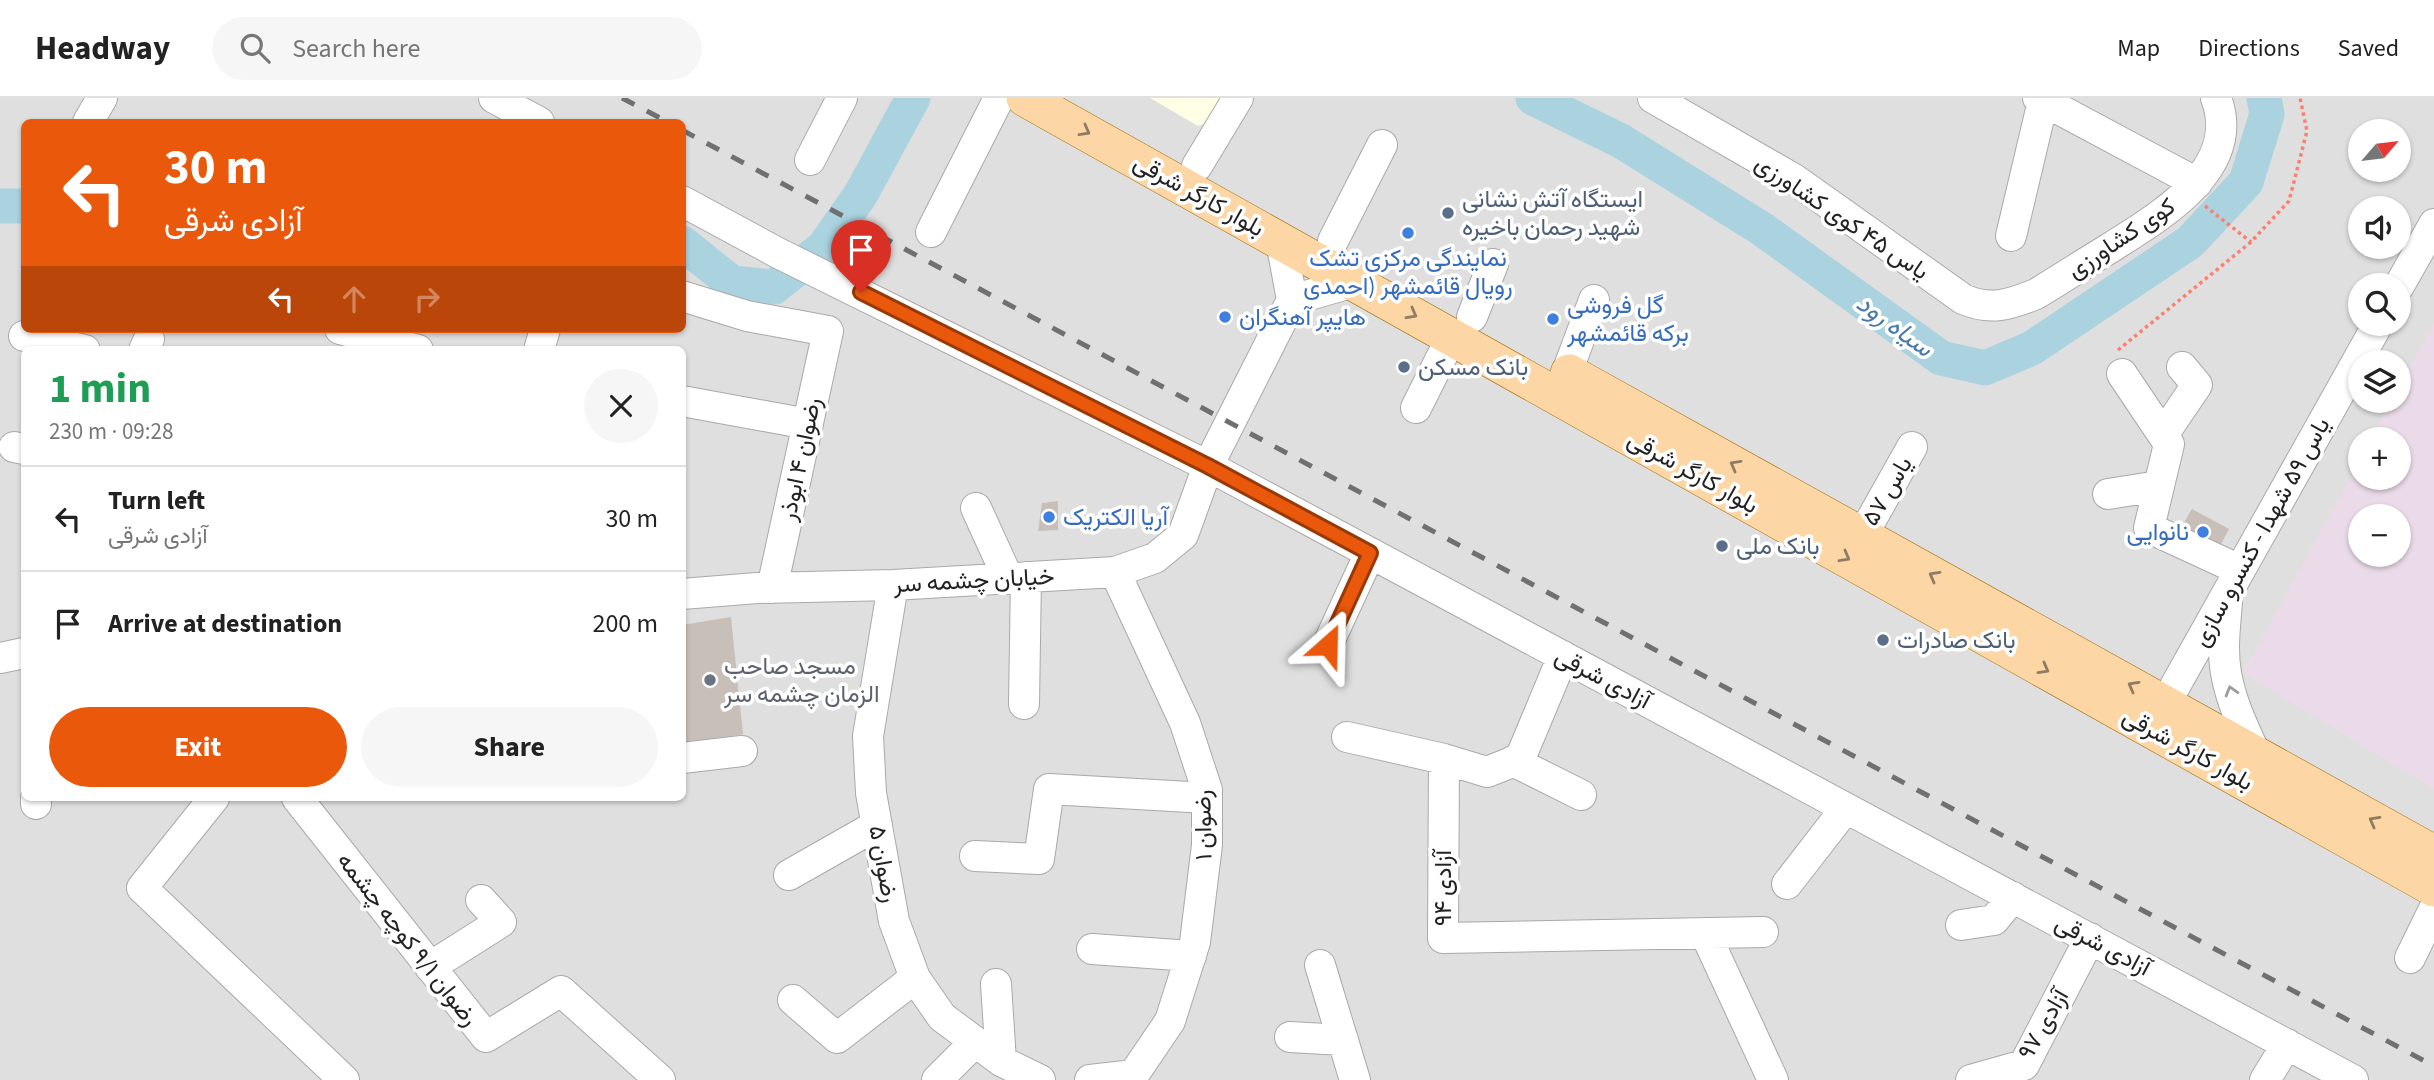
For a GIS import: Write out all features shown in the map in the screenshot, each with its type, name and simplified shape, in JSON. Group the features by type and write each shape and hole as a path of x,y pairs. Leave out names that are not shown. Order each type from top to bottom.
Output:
{"main road":[{"name":"بلوار کارگر شرقی","path":"1026,98 1354,282 1567,372 1669,443 1862,536 2434,854"},
{"name":"بلوار کارگر شرقی","path":"1074,98 1333,241 1462,326 1669,443 2434,887"}],"street":[{"path":"90,119 102,98"},
{"path":"494,98 533,119"},
{"path":"810,160 842,98"},
{"path":"932,232 999,98"},
{"path":"1197,166 1238,98"},
{"name":"یاس ۴۵ کوی کشاورزی","path":"1653,98 1794,179 1963,299 1979,306 1994,306 2015,303 2036,294"},
{"name":"کوی کشاورزی","path":"2036,294 2169,209 2192,188 2213,159 2222,131 2222,114 2216,98"},
{"path":"2011,236 2041,99 2192,188"},
{"path":"1333,241 1382,145"},
{"name":"آزادی شرقی","path":"686,203 778,253 1208,466 2353,1080"},
{"path":"2406,273 2434,224"},
{"path":"1281,241 1292,300 1354,282"},
{"path":"1416,408 1493,264"},
{"name":"رضوان ۴ ابوذر","path":"686,297 747,316 828,331 772,588"},
{"name":"خیابان چشمه سر","path":"686,594 1115,572 1155,558 1183,535 1208,466 1292,300"},
{"path":"1567,372 1594,300"},
{"path":"355,333 402,346"},
{"path":"24,336 68,346"},
{"name":"یاس ۵۹ شهدا - کنسرو سازی","path":"2165,704 2371,336"},
{"path":"2122,374 2169,444 2149,528 2234,581 2224,635 2226,673 2236,711 2256,755"},
{"path":"2163,435 2200,380"},
{"path":"686,402 807,424"},
{"name":"یاس ۵۷","path":"1862,536 1912,447"},
{"path":"2108,494 2159,486"},
{"path":"976,508 1017,578 1024,704"},
{"path":"1328,645 1370,553"},
{"name":"رضوان ۱","path":"1115,572 1185,723 1207,790 1207,845 1195,942 1170,1021 1132,1077"},
{"name":"رضوان ۵","path":"893,585 868,736 871,793 894,920 915,978 942,1017 1022,1073"},
{"path":"1347,737 1444,759 1487,772 1520,759 1563,656"},
{"path":"686,758 741,751"},
{"name":"آزادی ۹۴","path":"1444,759 1443,938 1763,932"},
{"path":"1513,761 1581,795"},
{"path":"975,856 1039,859 1049,789 1207,798"},
{"path":"212,801 142,888 344,1080"},
{"name":"رضوان ۹/۱ کوچه چشمه","path":"299,801 486,1037 561,991 660,1080"},
{"path":"1787,884 1846,808"},
{"path":"789,875 877,825"},
{"path":"1961,925 1994,920 2013,897"},
{"path":"430,967 501,922 481,900"},
{"path":"2410,958 2434,909"},
{"path":"1705,933 1773,1080"},
{"name":"آزادی ۹۷","path":"1972,1080 2024,1065 2090,938"},
{"path":"1092,949 1191,956"},
{"path":"1320,965 1355,1080"},
{"path":"793,1000 836,1038 915,978"},
{"path":"996,984 1022,1073"},
{"path":"1290,1037 1343,1040"},
{"path":"937,1080 975,1042"},
{"path":"2265,1080 2287,1044"},
{"path":"1090,1080 1132,1077"}],"path":[{"path":"2122,374 2118,349 2251,242 2289,201 2307,131 2300,98"},
{"path":"2192,188 2251,242"}],"shaded area":[{"path":"0,98 2434,98 2434,1080 0,1080"},
{"path":"1150,98 1229,98 1216,120 1198,126"},
{"path":"2434,324 2434,789 2243,673 2348,482 2348,490 2411,490 2411,427 2378,427 2385,413 2411,413 2411,365"}],"building":[{"name":"آریا الکتریک","path":"1058,501 1058,530 1038,531 1042,503"},
{"name":"نانوایی","path":"2192,509 2229,529 2217,552 2177,534"},
{"name":"مسجد صاحب الزمان چشمه سر","path":"731,617 743,734 686,745 686,624"}],"waterway":[{"name":"سیاه رود","path":"686,246 732,283 774,287 824,247 861,194 913,98"},
{"name":"سیاه رود","path":"1533,98 1621,141 1762,229 1941,358 1985,368 2032,348 2190,242 2246,182 2267,114 2264,98"},
{"name":"سیاه رود","path":"0,206 21,206"}],"railway":[{"path":"622,98 662,119"},
{"path":"686,132 2434,1066"}],"place":[{"name":"ایستگاه آتش نشانی شهید رحمان باخیره","path":"1448,213"},
{"name":"نمایندگی مرکزی تشک رویال قائمشهر (احمدی","path":"1408,233"},
{"name":"هایپر آهنگران","path":"1225,317"},
{"name":"گل فروشی برکه قائمشهر","path":"1553,319"},
{"name":"بانک مسکن","path":"1404,367"},
{"name":"آریا الکتریک","path":"1049,517"},
{"name":"نانوایی","path":"2203,532"},
{"name":"بانک ملی","path":"1722,546"},
{"name":"بانک صادرات","path":"1883,640"},
{"name":"مسجد صاحب الزمان چشمه سر","path":"710,680"}],"route":[{"path":"861,292 1208,466 1370,553 1328,645"}]}
